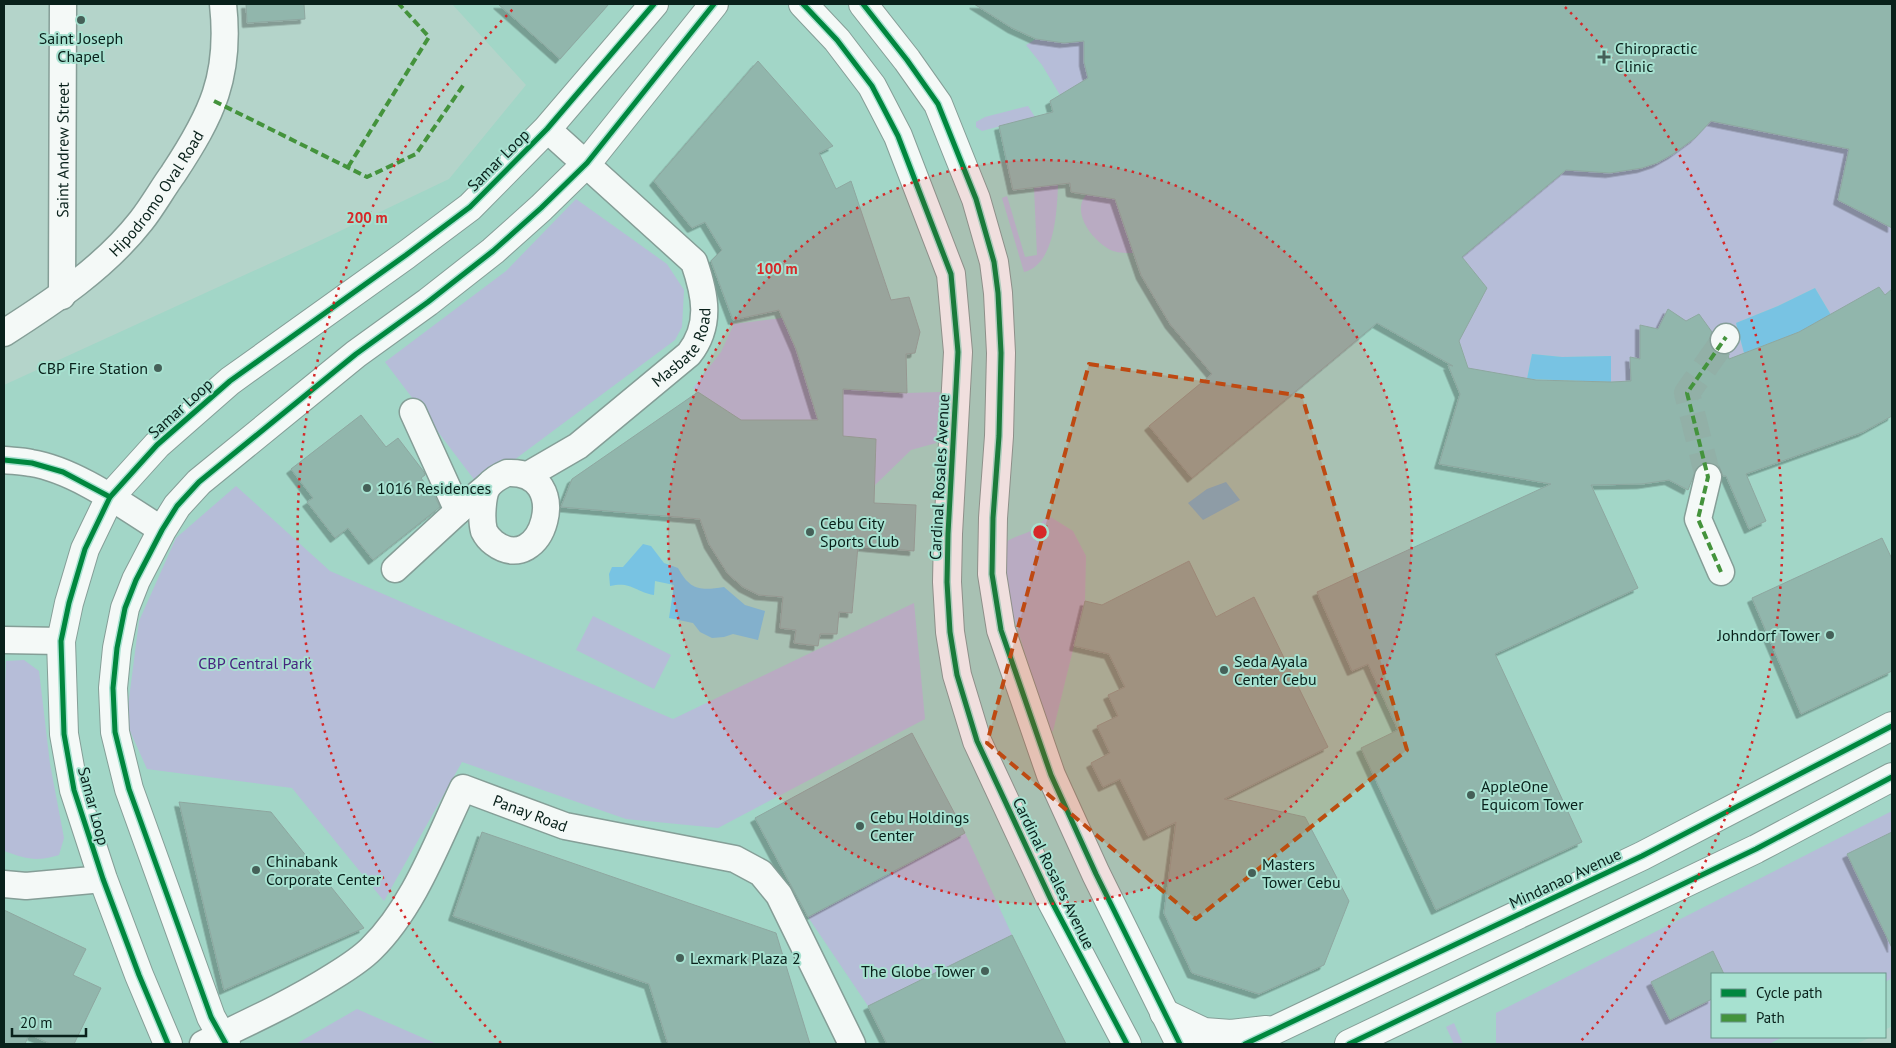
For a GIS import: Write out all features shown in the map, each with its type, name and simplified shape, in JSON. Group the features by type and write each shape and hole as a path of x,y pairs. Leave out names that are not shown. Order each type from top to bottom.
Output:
{"street":[{"name":"Saint Andrew Street","path":"62,296 63,4"},
{"name":"Hipodromo Oval Road","path":"4,334 62,296 101,263 141,221 197,137 214,101 223,70 224,4"},
{"name":"Samar Loop","path":"168,1044 139,975 103,879 74,790 64,734 61,641 68,603 85,549 110,497 157,445 230,381 470,207 547,129 654,4"},
{"path":"216,1042 211,1017 129,789 116,732 113,688 117,648 125,608 139,572 177,506 199,482 356,354 493,252 587,163 708,11 728,4"},
{"name":"Cardinal Rosales Avenue","path":"803,4 837,40 872,86 898,136 951,274 958,352 947,582 950,632 957,675 977,741 1052,902 1122,1040"},
{"path":"864,4 938,104 976,199 994,262 998,294 1001,353 992,574 1001,630 1051,775 1096,874 1180,1044"},
{"name":"Masbate Road","path":"528,475 578,446 689,354 698,343 704,318 704,292 694,262 587,163 547,129"},
{"path":"413,412 458,511"},
{"path":"4,460 32,463 63,472 110,497 162,530"},
{"path":"396,569 458,511 497,478 507,473 528,475 537,482 543,491 546,502 544,527 539,537 531,545 521,549 510,550 500,547 491,541 484,532 484,495 488,486"},
{"path":"1708,477 1698,519 1721,572"},
{"path":"4,640 61,641"},
{"name":"Mindanao Avenue","path":"1245,1044 1642,856 1892,726"},
{"path":"1348,1044 1756,849 1892,777"},
{"name":"Panay Road","path":"216,1042 314,988 354,963 371,949 394,922 412,894 462,788 565,826 735,860 761,873 779,895 852,1044"},
{"path":"4,884 26,886 103,879"},
{"path":"1164,1013 1204,1032 1231,1034 1277,1029"}],"highlighted area":[{"path":"1089,364 1302,396 1407,750 1196,919 987,743"}],"shaded area":[{"path":"452,4 1892,4 1892,1026 1886,1029 1886,973 1711,973 1711,1038 1869,1038 1856,1044 4,1044 4,385 317,242 449,179 526,85"}],"green space":[{"path":"1036,39 1064,43 1084,41 1089,78 1060,95 1042,65 1026,45"},
{"path":"1028,106 1035,117 982,131 976,127 976,122 985,117"},
{"path":"1711,121 1849,149 1838,200 1892,228 1892,289 1885,295 1879,287 1831,315 1815,288 1736,323 1744,353 1725,360 1726,347 1713,340 1707,325 1699,314 1691,318 1685,325 1677,315 1668,309 1660,331 1642,326 1640,336 1641,359 1631,357 1638,380 1611,382 1611,356 1562,357 1532,354 1527,379 1475,369 1472,379 1459,340 1487,288 1462,257 1566,170 1610,173 1642,168"},
{"path":"1058,185 1055,222 1048,248 1042,259 1034,267 1024,272 1002,198 1007,196 1025,257 1037,255 1034,187"},
{"path":"1086,195 1115,199 1133,253 1113,251 1092,235 1083,219 1081,210 1082,202"},
{"path":"576,199 667,264 684,290 682,327 675,340 479,486 385,362 506,271"},
{"path":"782,318 796,349 808,387 907,393 940,392 936,443 911,450 874,486 876,439 843,436 842,421 741,420 693,388 721,352 734,324"},
{"name":"CBP Central Park","path":"236,486 330,571 673,719 914,603 925,719 718,828 626,819 462,762 384,901 292,788 147,769 126,722 139,621 176,538"},
{"path":"1049,516 1073,531 1086,556 1085,601 1053,731 1049,732 1012,611 1005,578 1004,544 1033,530"},
{"path":"593,616 671,655 654,689 576,650"},
{"path":"24,660 39,671 50,764 64,838 59,855 37,859 25,858 4,851 4,684 6,661"},
{"path":"1892,811 1892,978 1886,981 1886,973 1711,973 1711,1038 1781,1038 1769,1044 1496,1044 1496,1013"},
{"path":"965,833 1012,935 868,1006 808,917"},
{"path":"357,1009 437,1044 296,1044"},
{"path":"1454,1023 1463,1044 1454,1044 1446,1027"}],"water":[{"path":"1815,288 1831,315 1799,332 1744,353 1736,323"},
{"path":"1532,354 1562,357 1611,356 1611,382 1527,379"},
{"path":"1226,482 1240,500 1203,520 1188,503 1207,489"},
{"path":"643,544 651,546 664,563 678,568 692,585 702,589 724,587 745,605 765,611 758,640 733,634 712,638 700,632 693,623 669,618 674,585 655,581 654,595 628,586 610,586 609,574 612,567 623,567"}],"building":[{"path":"246,4 304,4 305,19 247,23"},
{"path":"498,4 609,4 560,59"},
{"path":"974,4 1892,4 1892,228 1838,200 1849,149 1711,121 1695,138 1657,163 1642,168 1610,173 1566,170 1462,257 1487,288 1459,341 1468,368 1536,380 1631,381 1630,357 1640,359 1640,325 1658,329 1668,309 1686,321 1699,314 1712,332 1709,340 1711,347 1716,353 1728,354 1729,359 1799,332 1879,287 1885,295 1892,289 1892,416 1863,432 1746,474 1766,521 1749,529 1726,476 1723,476 1719,466 1712,463 1703,463 1697,467 1688,490 1669,480 1642,484 1591,485 1638,588 1495,654 1582,842 1436,910 1361,748 1398,730 1368,664 1352,671 1317,592 1551,484 1439,464 1460,394 1448,365 1453,366 1377,323 1192,478 1149,426 1212,374 1170,324 1141,275 1115,199 1071,192 1070,183 1013,190 999,126 1053,112 1050,101 1088,78 1084,62 1084,41 1064,43 1036,39 1012,28"},
{"path":"758,61 833,146 819,153 836,189 851,181 891,300 909,297 920,332 915,353 906,354 907,393 843,389 843,436 876,439 874,503 916,505 914,551 858,546 852,613 839,612 837,634 820,634 818,646 794,643 796,630 780,628 783,597 759,595 743,587 728,574 709,544 700,519 561,507 572,479 698,392 741,420 818,420 796,349 779,310 733,320 711,261 722,250 705,222 692,228 654,181"},
{"name":"1016 Residences","path":"361,415 386,447 398,438 424,472 425,475 421,478 434,495 440,507 373,560 348,528 335,538 307,502 313,498 291,469"},
{"name":"Johndorf Tower","path":"1882,538 1892,559 1892,671 1801,714 1752,598"},
{"path":"1189,561 1216,617 1254,597 1328,747 1224,799 1305,817 1349,901 1324,965 1259,994 1192,973 1164,913 1176,822 1148,836 1120,779 1103,787 1091,763 1110,753 1097,726 1118,716 1108,695 1125,687 1109,654 1074,646 1085,601 1102,605"},
{"name":"Cebu Holdings Center","path":"912,733 965,833 808,917 755,818"},
{"name":"Chinabank Corporate Center","path":"179,802 271,812 364,928 224,990"},
{"name":"Lexmark Plaza 2","path":"482,832 776,933 810,1044 668,1044 649,984 453,916"},
{"path":"1892,832 1892,948 1847,854"},
{"path":"4,910 86,949 73,975 101,988 74,1044 51,1044 29,1034 25,1044 4,1044"},
{"name":"The Globe Tower","path":"1012,935 1066,1044 887,1044 868,1006"},
{"path":"1713,951 1724,973 1711,973 1711,1000 1670,1020 1651,982"}],"tunnel":[{"path":"1708,477 1687,393 1724,340"}],"marked path":[{"path":"348,167 429,37 399,4"},
{"path":"214,101 367,177 416,154 464,84"},
{"path":"1721,572 1698,519 1708,477 1687,393 1726,337"}],"cycle path":[{"path":"168,1044 139,975 103,879 74,790 64,734 61,641 69,603 85,549 110,497 157,445 230,381 470,207 547,129 654,4"},
{"path":"226,1044 211,1017 129,789 115,732 113,688 117,648 125,608 136,580 177,506 199,482 356,354 428,302 493,251 541,208 587,163 714,4"},
{"path":"803,4 837,40 872,86 898,136 951,274 958,352 947,582 950,632 957,675 977,741 1052,902 1127,1044"},
{"path":"863,4 907,60 938,104 976,199 994,262 998,293 1001,353 992,574 1001,630 1051,775 1096,874 1180,1044"},
{"path":"4,460 32,463 63,472 110,497"},
{"path":"1245,1044 1642,856 1892,726"},
{"path":"1349,1044 1756,849 1892,777"}],"place":[{"name":"Saint Joseph Chapel","path":"81,20"},
{"name":"Chiropractic Clinic","path":"1604,57"},
{"name":"CBP Fire Station","path":"158,368"},
{"name":"1016 Residences","path":"367,488"},
{"name":"Cebu City Sports Club","path":"810,532"},
{"name":"Johndorf Tower","path":"1830,635"},
{"name":"Seda Ayala Center Cebu","path":"1224,670"},
{"name":"AppleOne Equicom Tower","path":"1471,795"},
{"name":"Cebu Holdings Center","path":"860,826"},
{"name":"Chinabank Corporate Center","path":"256,870"},
{"name":"Masters Tower Cebu","path":"1252,873"},
{"name":"Lexmark Plaza 2","path":"680,958"},
{"name":"The Globe Tower","path":"985,971"}]}
